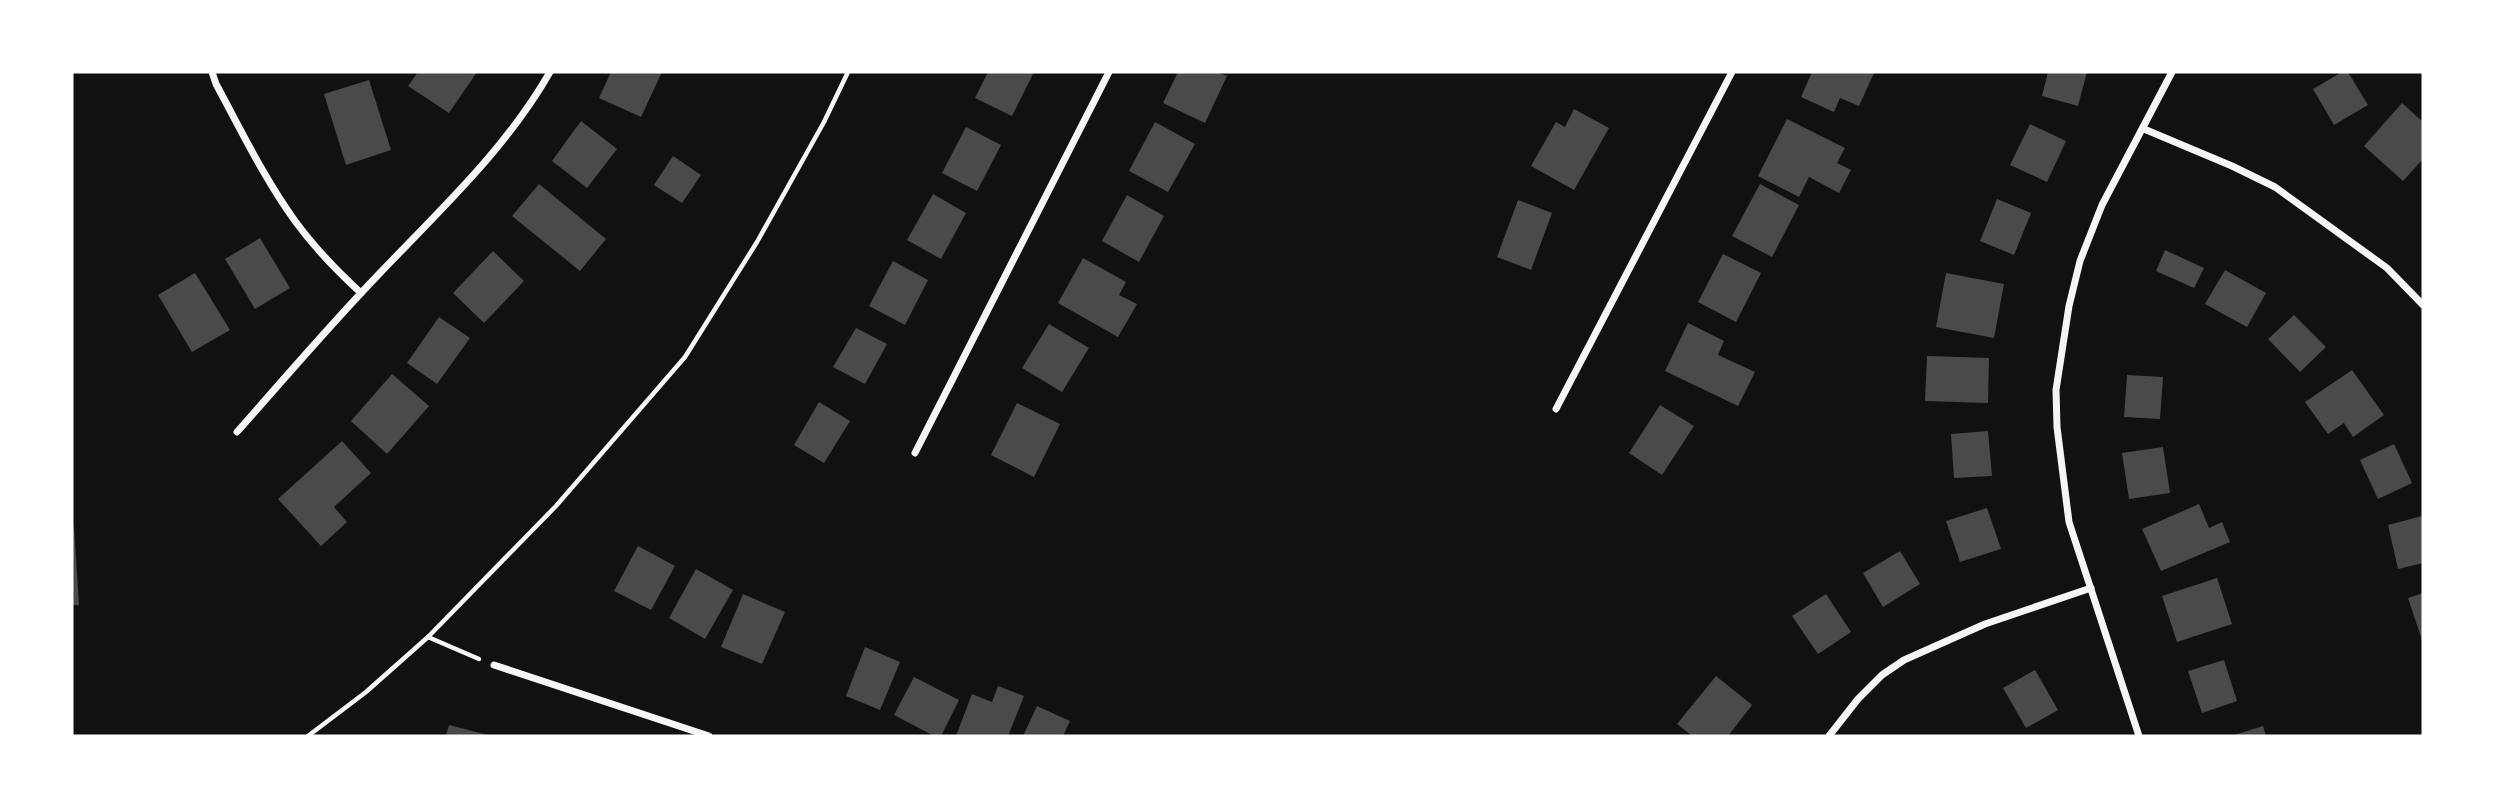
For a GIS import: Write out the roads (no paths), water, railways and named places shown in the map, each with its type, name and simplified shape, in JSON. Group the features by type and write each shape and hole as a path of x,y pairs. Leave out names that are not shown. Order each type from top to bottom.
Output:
{"street":[{"path":"212,72 263,172 295,221 334,268 361,293"},
{"path":"237,432 361,293 480,169 538,93 550,72"},
{"path":"915,453 1109,72"},
{"path":"1556,410 1732,72"},
{"path":"2138,736 2070,522 2057,427 2056,390 2069,306 2080,261 2102,205 2172,72"},
{"path":"2144,129 2275,187 2387,268 2423,305"},
{"path":"1829,736 1858,699 1882,675 1905,660 1986,624 2091,588"},
{"path":"494,665 709,736"}]}
